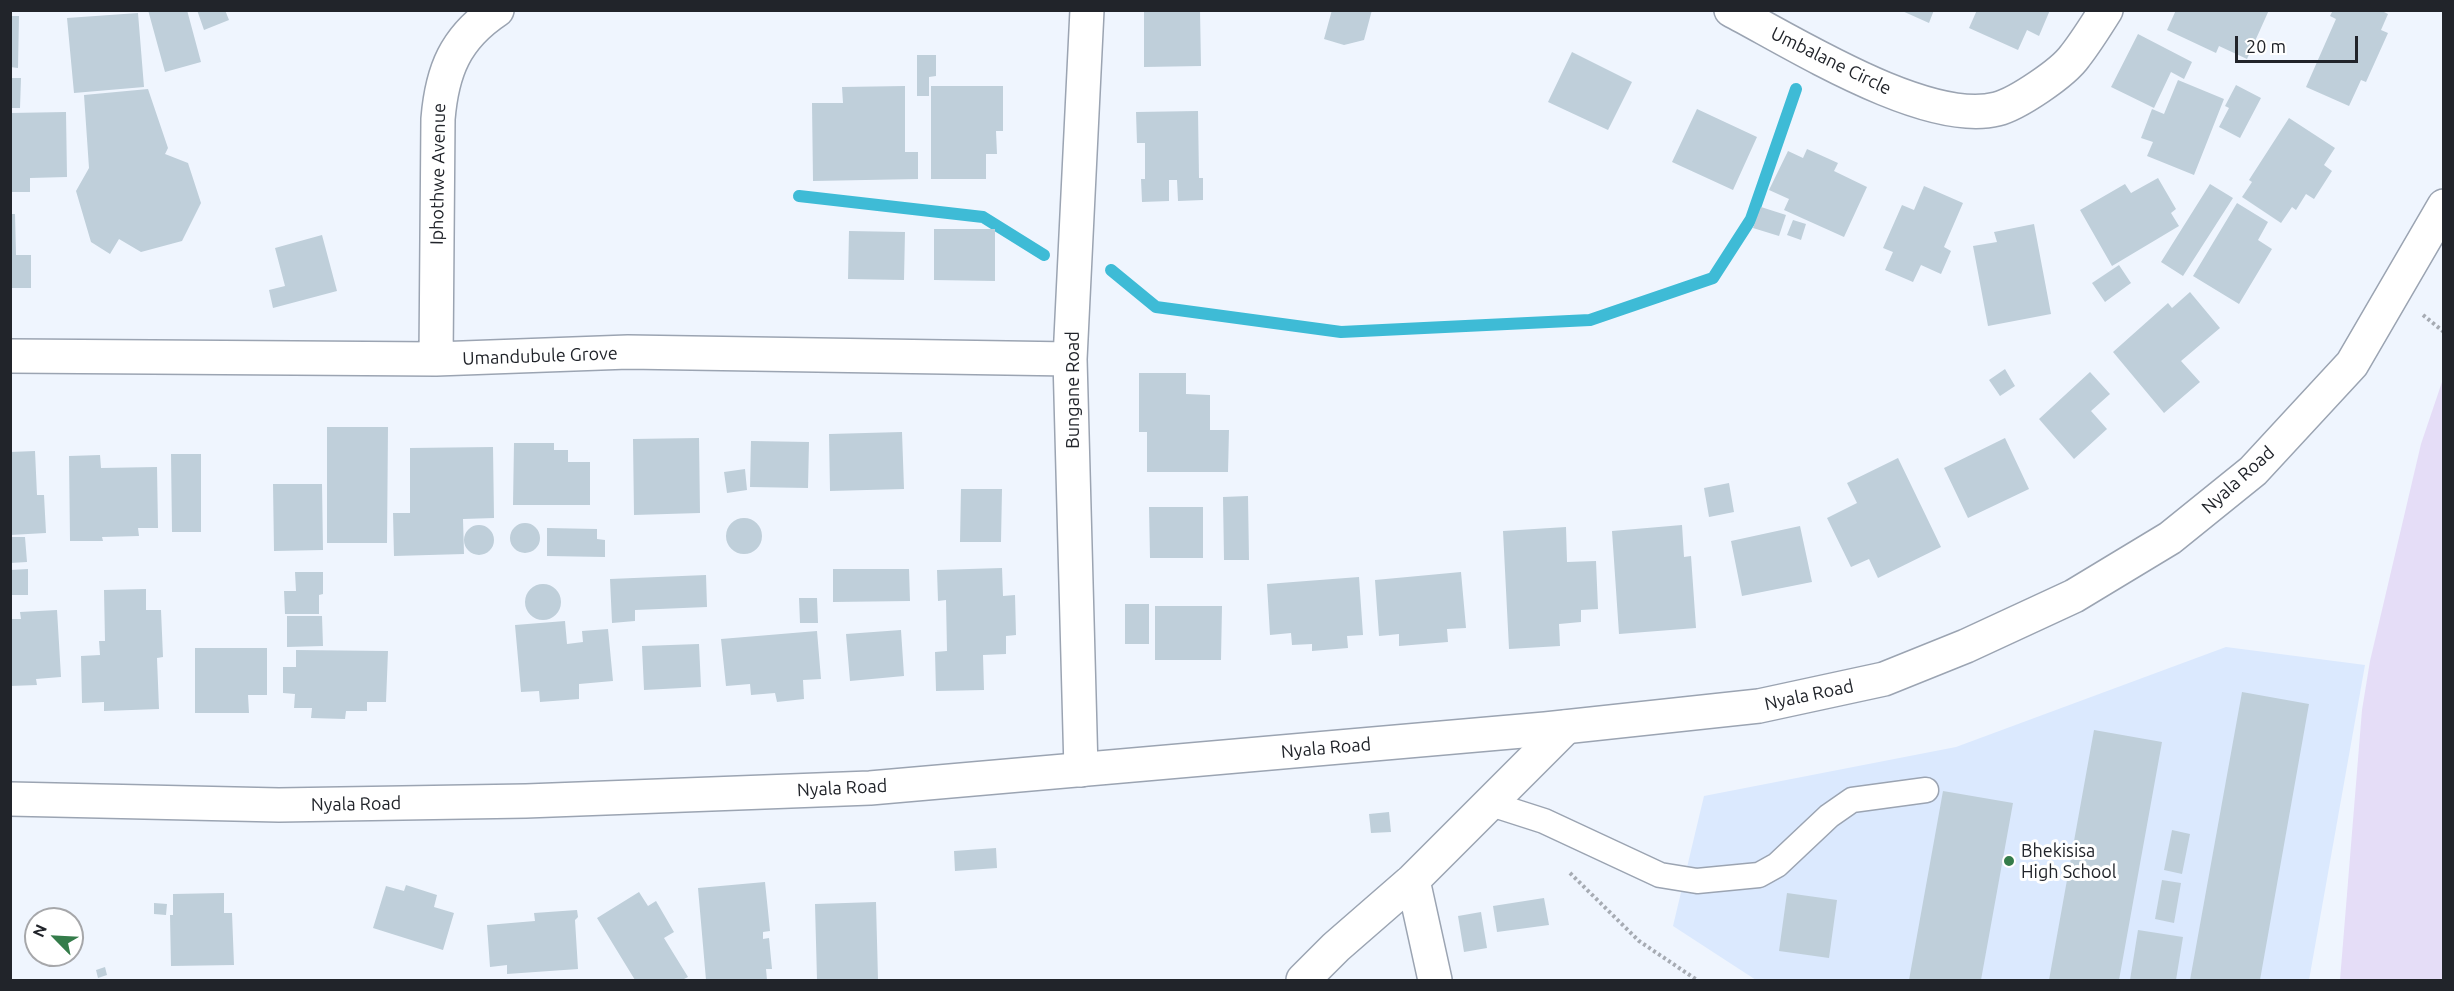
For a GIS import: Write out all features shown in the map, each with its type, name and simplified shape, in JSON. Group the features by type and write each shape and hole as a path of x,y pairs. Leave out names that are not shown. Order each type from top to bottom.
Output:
{"street":[{"name":"Iphothwe Avenue","path":"436,359 440,92 448,64 463,41 481,21 497,10"},
{"name":"Bungane Road","path":"1081,770 1070,359 1087,10"},
{"name":"Umbalane Circle","path":"1731,10 1875,85 1938,108 1972,113 1997,109 2024,98 2074,58 2106,10"},
{"name":"Nyala Road","path":"10,799 279,805 526,801 870,788 1566,727 1759,706 1884,679 1966,646 2074,596 2170,538 2253,471 2352,364 2444,206"},
{"name":"Umandubule Grove","path":"10,356 436,359 628,352 1070,359"},
{"path":"1303,981 1336,947 1413,880 1566,727"},
{"path":"1413,880 1435,981"}],"lane":[{"path":"1488,803 1544,821 1660,875 1697,881 1759,875 1776,865 1829,816 1852,800 1926,790"}],"path":[{"path":"1544,821 1548,835 1566,868 1639,941 1697,981"}],"shaded area":[{"path":"2443,379 2443,980 2340,980 2362,710 2370,661 2421,444"},
{"name":"Bhekisisa High School","path":"2226,647 2365,665 2309,980 1756,980 1673,926 1704,796 1956,747"}],"building":[{"path":"148,10 187,10 201,62 165,72"},
{"path":"197,10 225,10 229,20 204,30"},
{"path":"1144,10 1200,10 1201,66 1144,67"},
{"path":"1332,10 1372,10 1364,40 1344,45 1324,39"},
{"path":"1900,10 1934,10 1929,23"},
{"path":"1977,10 2050,10 2039,36 2027,30 2018,50 1969,28"},
{"path":"2176,10 2269,10 2247,59 2219,46 2216,53 2167,30"},
{"path":"2333,10 2380,10 2388,14 2381,30 2388,33 2366,82 2361,80 2349,106 2306,87 2336,19 2330,16"},
{"path":"138,13 144,87 74,93 67,18"},
{"path":"10,16 19,16 18,68 10,67"},
{"path":"2138,34 2192,62 2184,79 2171,72 2154,108 2111,87"},
{"path":"1572,52 1632,82 1608,130 1548,102"},
{"path":"917,55 936,55 936,76 929,77 929,96 917,96"},
{"path":"10,78 21,78 20,108 10,108"},
{"path":"2178,80 2224,99 2194,175 2147,156 2153,142 2141,138 2152,109 2164,114"},
{"path":"2236,85 2261,98 2240,138 2219,127 2229,108 2225,106"},
{"path":"905,86 905,152 918,152 918,179 813,181 812,103 843,103 842,87"},
{"path":"931,86 1003,86 1003,131 996,131 997,154 986,154 986,179 931,179"},
{"path":"148,89 168,148 165,154 188,163 201,203 182,241 141,252 119,239 110,254 91,242 76,191 89,168 84,95"},
{"path":"1697,109 1757,137 1733,190 1672,162"},
{"path":"1198,111 1199,178 1203,178 1203,200 1178,201 1177,180 1169,180 1169,201 1142,202 1141,179 1145,179 1145,143 1137,143 1136,112"},
{"path":"66,112 67,177 30,178 30,192 10,192 10,113"},
{"path":"2289,118 2335,148 2324,165 2332,171 2314,199 2306,194 2296,210 2292,207 2281,223 2242,197 2252,182 2249,180"},
{"path":"1807,149 1838,163 1834,171 1867,187 1844,237 1784,210 1789,199 1769,190 1788,151 1803,158"},
{"path":"2158,178 2176,209 2171,213 2179,226 2112,266 2080,210 2125,184 2131,193"},
{"path":"2210,184 2233,198 2183,276 2161,262"},
{"path":"1924,186 1963,203 1944,247 1951,251 1941,274 1921,265 1913,282 1885,270 1893,252 1883,248 1902,205 1914,210"},
{"path":"2237,203 2268,222 2258,240 2272,249 2239,304 2193,276"},
{"path":"1761,207 1786,215 1779,236 1753,228"},
{"path":"10,214 15,214 16,255 31,255 31,288 10,288"},
{"path":"1793,220 1806,224 1801,240 1787,235"},
{"path":"2034,224 2051,314 1988,326 1973,246 1997,242 1994,232"},
{"path":"934,229 995,229 995,281 934,280"},
{"path":"849,231 905,232 904,280 848,279"},
{"path":"322,235 337,291 273,308 269,290 285,286 275,248"},
{"path":"2119,265 2131,283 2105,302 2092,283"},
{"path":"2190,292 2220,328 2181,361 2200,382 2164,413 2113,352 2168,303 2172,308"},
{"path":"2005,369 2015,386 2000,396 1989,380"},
{"path":"2090,372 2110,394 2091,411 2107,429 2074,459 2039,419"},
{"path":"1139,373 1186,373 1186,394 1210,395 1210,430 1229,430 1228,472 1147,472 1147,432 1139,432"},
{"path":"327,427 388,427 387,543 327,543"},
{"path":"902,432 904,489 830,491 829,434"},
{"path":"699,438 700,513 634,515 633,439"},
{"path":"2005,438 2029,489 1968,518 1944,468"},
{"path":"751,441 809,442 808,488 750,487"},
{"path":"514,443 554,443 554,450 568,450 568,462 590,462 590,505 513,505"},
{"path":"493,447 494,518 463,519 464,554 394,556 393,513 410,513 410,448"},
{"path":"35,451 37,495 44,495 46,533 10,535 10,452"},
{"path":"171,454 201,454 201,532 172,532"},
{"path":"100,455 101,468 157,467 158,528 138,528 139,536 102,537 103,541 70,541 69,456"},
{"path":"1898,458 1941,547 1878,578 1869,559 1851,567 1827,518 1857,503 1847,483"},
{"path":"745,469 747,490 727,493 724,472"},
{"path":"1729,483 1734,512 1709,517 1704,488"},
{"path":"273,484 322,484 323,550 274,551"},
{"path":"961,489 1002,489 1001,542 960,542"},
{"path":"1248,496 1249,560 1224,560 1223,497"},
{"path":"1149,507 1203,507 1203,558 1150,558"},
{"path":"744,518 756,524 762,536 756,548 744,554 732,548 726,536 732,524"},
{"path":"525,523 536,527 540,538 536,549 525,553 514,549 510,538 514,527"},
{"path":"479,525 490,529 494,540 490,551 479,555 468,551 464,540 468,529"},
{"path":"1682,525 1684,557 1691,556 1696,628 1619,634 1612,531"},
{"path":"1800,526 1812,582 1742,596 1731,541"},
{"path":"1566,527 1567,562 1596,561 1598,609 1581,610 1581,622 1559,624 1560,646 1509,649 1503,531"},
{"path":"547,528 597,529 597,539 605,540 605,557 547,556"},
{"path":"10,537 25,537 27,562 10,563"},
{"path":"1002,568 1003,596 1015,595 1016,635 1006,636 1006,654 983,655 984,690 936,691 935,652 947,651 946,600 938,601 937,570"},
{"path":"28,569 28,595 10,595 10,570"},
{"path":"833,569 909,569 910,601 833,602"},
{"path":"295,572 323,572 323,594 319,595 319,614 285,614 284,591 296,591"},
{"path":"1461,572 1466,628 1447,629 1448,642 1399,646 1399,634 1379,636 1375,580"},
{"path":"706,575 707,607 635,610 635,621 612,623 610,579"},
{"path":"1359,577 1363,635 1347,636 1348,648 1312,651 1312,644 1292,645 1291,633 1270,635 1267,584"},
{"path":"543,584 556,589 561,602 556,615 543,620 530,615 525,602 530,589"},
{"path":"146,589 146,610 161,610 163,657 157,658 159,709 104,711 104,702 82,703 81,656 100,655 99,641 105,641 104,590"},
{"path":"799,598 817,598 818,623 800,623"},
{"path":"1125,604 1149,604 1149,644 1125,644"},
{"path":"1155,606 1222,606 1221,660 1155,660"},
{"path":"57,610 61,677 36,679 37,685 10,686 10,619 21,619 20,612"},
{"path":"287,616 322,616 323,646 287,647"},
{"path":"565,621 567,644 583,642 582,631 608,629 613,681 579,684 579,699 540,702 539,691 521,692 515,625"},
{"path":"901,630 904,676 850,681 846,634"},
{"path":"817,631 821,679 803,680 804,699 777,702 775,693 751,695 750,684 726,686 721,639"},
{"path":"699,644 701,687 644,690 642,646"},
{"path":"195,648 267,648 267,695 248,695 249,713 195,713"},
{"path":"296,650 388,651 386,702 367,702 367,711 346,711 345,719 311,718 312,708 294,708 295,694 283,693 283,667 296,667"},
{"path":"2242,692 2309,704 2260,980 2190,980"},
{"path":"2094,730 2162,742 2119,980 2049,980"},
{"path":"1943,791 2013,803 1981,980 1909,980"},
{"path":"1389,812 1391,832 1371,833 1369,814"},
{"path":"2172,830 2190,834 2182,874 2164,870"},
{"path":"996,848 997,868 955,871 954,851"},
{"path":"2162,880 2181,883 2174,923 2155,919"},
{"path":"765,882 770,931 763,932 763,939 769,938 772,969 766,969 767,980 706,980 698,888"},
{"path":"406,885 437,895 434,907 454,913 443,950 373,928 386,886 404,891"},
{"path":"639,892 648,906 656,901 674,932 664,938 688,977 682,980 635,980 597,918"},
{"path":"224,893 224,913 232,913 234,965 171,966 170,915 173,915 173,894"},
{"path":"1787,893 1837,900 1829,958 1779,951"},
{"path":"1544,898 1549,925 1497,932 1493,906"},
{"path":"876,902 878,980 817,980 815,904"},
{"path":"154,903 167,904 166,915 154,914"},
{"path":"577,910 578,917 575,920 578,969 507,974 507,965 490,967 487,925 535,921 534,913"},
{"path":"1481,912 1487,948 1464,952 1458,916"},
{"path":"2138,930 2183,937 2176,980 2130,980"},
{"path":"105,967 107,975 98,978 96,970"}],"waterway":[{"path":"1111,270 1156,307 1341,332 1590,320 1713,278 1751,219 1796,89"},
{"path":"799,196 983,217 1044,255"}],"place":[{"name":"Bhekisisa High School","path":"2009,861"}]}
